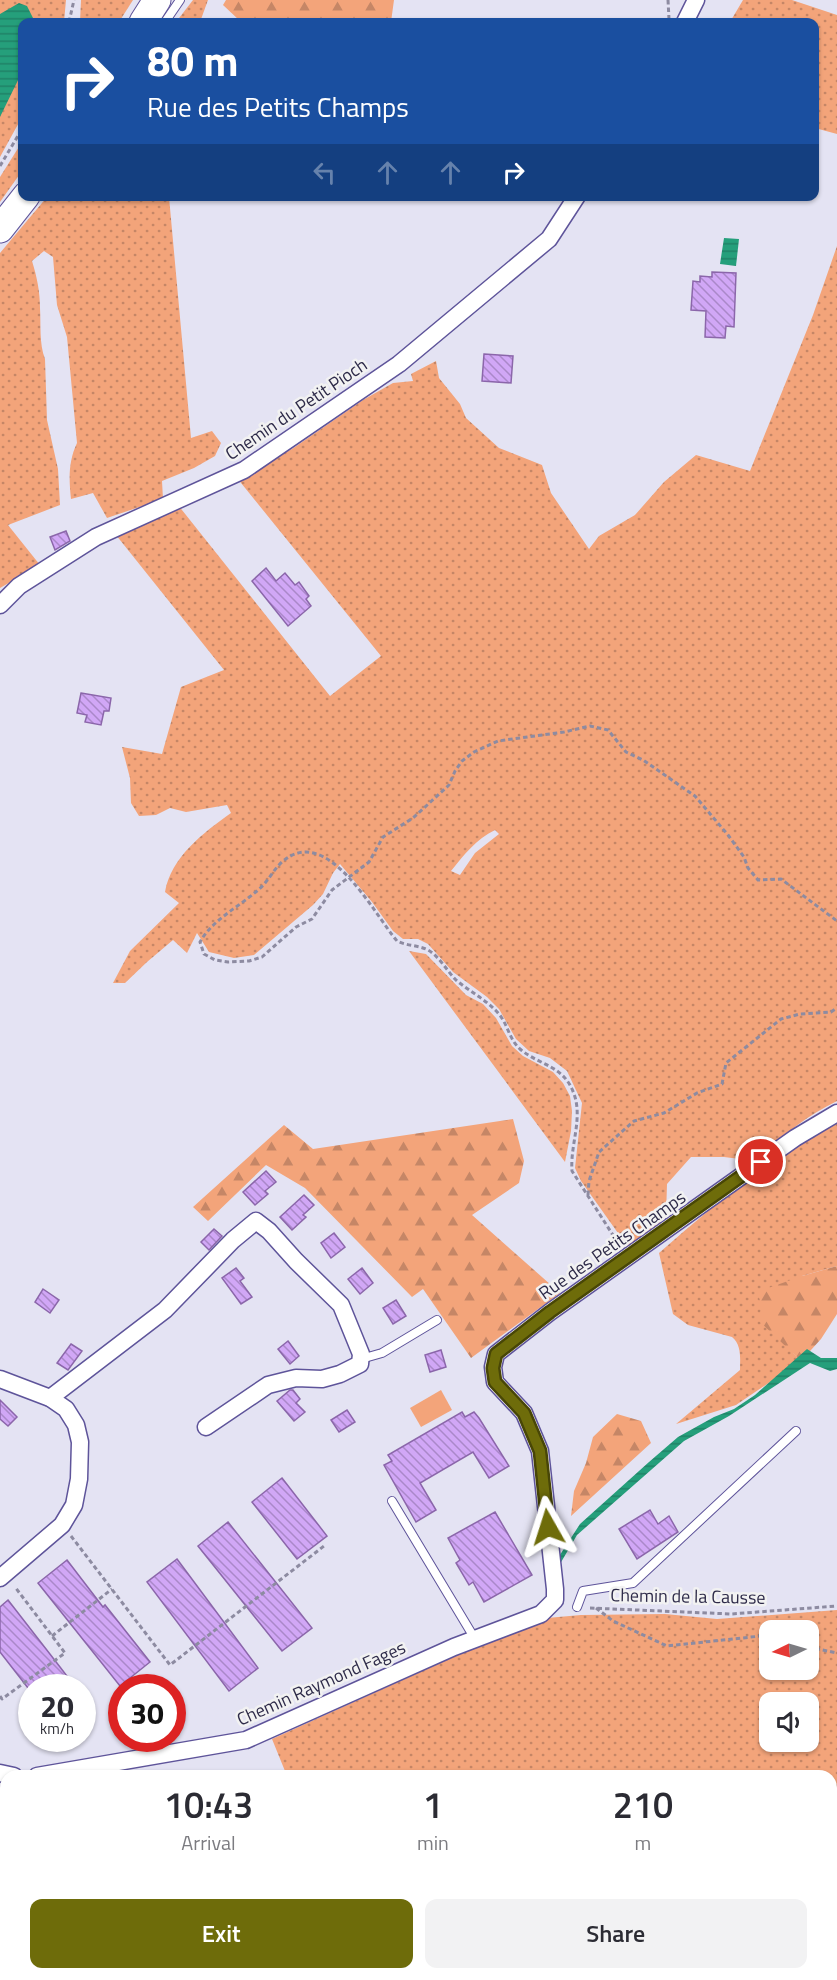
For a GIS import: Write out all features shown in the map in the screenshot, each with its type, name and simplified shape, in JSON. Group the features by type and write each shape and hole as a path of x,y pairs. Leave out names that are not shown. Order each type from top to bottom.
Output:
{"highway":[{"path":"146,18 157,0"},
{"path":"0,229 22,201"}],"street":[{"path":"688,18 696,0"},
{"name":"Chemin du Petit Pioch","path":"0,605 19,586 96,537 243,470 399,364 549,238 574,201"},
{"name":"Rue des Petits Champs","path":"541,1614 555,1600 555,1589 540,1451 524,1413 495,1382 493,1368 496,1354 550,1312 795,1138 837,1113"},
{"path":"50,1398 165,1310 233,1240 256,1221 341,1305 361,1354 360,1364 340,1374 322,1378 296,1378 268,1385 206,1427"},
{"path":"0,1379 50,1398 66,1409 76,1425 80,1442 79,1479 74,1505 62,1525 3,1576"},
{"name":"Chemin Raymond Fages","path":"73,1770 246,1740 390,1674 541,1614"}],"lane":[{"path":"168,18 180,0"},
{"path":"361,1359 382,1353 437,1320"},
{"path":"577,1607 583,1591 633,1583 796,1431"},
{"path":"392,1501 475,1639"}],"path":[{"path":"70,18 74,0"},
{"path":"668,0 670,18"},
{"path":"0,166 18,136"},
{"path":"627,1259 572,1171 571,1159 578,1106 565,1077 554,1067 521,1050 511,1039 506,1024 497,1013 457,981 429,951 406,946 398,941 349,877 333,861 317,854 303,852 283,860 262,887 206,930 200,942 204,954 215,960 249,961 262,957 296,927 312,920 332,890 349,877 369,862 383,837 413,819 449,785 462,761 474,752 498,741 590,726 608,730 626,752 643,760 695,796 728,835 758,880 781,879 837,921"},
{"path":"588,1197 589,1181 599,1152 634,1121 664,1113 697,1093 722,1084 726,1063 781,1019 800,1014 831,1012 837,1008"},
{"path":"62,1525 170,1665 324,1546"},
{"path":"0,1696 2,1699 65,1653 3,1576"},
{"path":"52,1636 112,1589"},
{"name":"Chemin de la Causse","path":"577,1607 731,1614 837,1606"},
{"path":"596,1608 613,1621 667,1646 759,1636"},
{"path":"819,1649 837,1653"}],"green space":[{"path":"0,0 66,0 64,18 18,18 18,124 0,157"},
{"path":"81,0 133,0 122,18 80,18"},
{"path":"193,0 208,0 201,18 179,18"},
{"path":"226,0 394,0 392,18 237,18 223,5"},
{"path":"743,0 792,0 837,15 837,134 819,129 819,18 732,18"},
{"path":"18,148 18,177 0,202 0,177"},
{"path":"44,201 169,201 191,438 212,431 221,443 215,456 194,468 162,481 163,499 107,518 93,493 71,499 70,471 77,443 67,337 57,305 53,257 44,251 32,261 39,290 47,420 58,469 60,505 8,525 40,565 0,588 0,253"},
{"path":"837,246 837,1101 794,1128 756,1161 724,1157 691,1157 667,1184 666,1217 630,1250 581,1181 575,1168 582,1103 567,1071 550,1058 529,1051 516,1039 499,1009 487,997 453,972 428,944 418,939 403,939 393,931 340,864 323,894 313,905 254,955 234,958 209,952 197,933 187,953 173,940 125,983 113,983 130,951 179,903 165,892 168,879 181,857 199,838 231,813 227,805 186,812 170,808 156,815 139,816 131,803 130,778 122,747 162,754 181,687 224,670 116,535 178,505 330,696 381,656 237,478 292,449 363,400 393,383 413,381 411,374 436,361 439,378 460,404 466,418 499,448 542,465 551,493 589,549 599,536 635,515 664,482 696,455 750,471 813,315","holes":["495,830 499,834 475,853 460,875 451,871 482,838"]},
{"path":"409,951 426,954 466,995 483,1004 496,1018 512,1046 523,1056 553,1072 563,1083 570,1096 572,1111 565,1162"},
{"path":"837,1117 837,1266 802,1276 793,1353 801,1361 736,1405 676,1424 740,1370 740,1352 732,1337 688,1325 673,1314 659,1253 745,1181"},
{"path":"513,1119 524,1161 519,1183 472,1215 560,1293 471,1358 423,1289 412,1297 305,1188 266,1165 208,1221 193,1207 284,1125 313,1149"},
{"path":"837,1266 837,1314 821,1339 801,1361 758,1320 762,1306 757,1292"},
{"path":"441,1390 452,1410 421,1427 410,1408"},
{"path":"617,1414 641,1421 651,1443 571,1516 574,1491 586,1463 593,1437"},
{"path":"837,1610 837,1770 285,1770 272,1739 482,1644 547,1618 581,1615 665,1614 717,1619"}],"shaded area":[{"path":"19,3 27,6 33,18 18,18 18,80 0,117 0,14"},
{"path":"724,238 739,239 736,266 720,264"},
{"path":"807,1349 821,1358 837,1358 837,1369 830,1371 810,1363 729,1416 684,1441 577,1535 557,1569 556,1561 580,1524 649,1462 678,1437 734,1409 755,1395"}],"building":[{"path":"712,272 736,273 734,327 726,326 725,338 705,337 706,311 691,310 693,281 700,282 700,276 712,277"},
{"path":"484,354 513,356 511,383 482,381"},
{"path":"66,531 70,541 55,550 50,537"},
{"path":"266,568 276,581 285,573 295,585 299,582 309,596 306,599 311,606 288,626 252,581"},
{"path":"81,693 111,698 109,711 104,711 101,725 85,722 87,715 77,713"},
{"path":"266,1171 276,1182 265,1191 268,1194 255,1205 243,1192"},
{"path":"304,1195 314,1205 303,1215 306,1217 292,1230 280,1217"},
{"path":"214,1229 222,1236 209,1250 201,1242"},
{"path":"334,1233 345,1247 331,1258 321,1243"},
{"path":"236,1268 244,1278 240,1281 252,1297 241,1304 222,1278"},
{"path":"362,1268 373,1283 360,1294 348,1279"},
{"path":"43,1289 59,1300 50,1313 35,1302"},
{"path":"396,1300 406,1316 393,1324 383,1308"},
{"path":"288,1341 299,1356 290,1364 278,1349"},
{"path":"71,1344 82,1351 68,1370 57,1363"},
{"path":"441,1350 446,1367 430,1372 425,1355"},
{"path":"293,1390 300,1399 296,1403 305,1412 294,1421 277,1401"},
{"path":"0,1400 17,1417 8,1426 0,1419"},
{"path":"347,1410 355,1422 339,1432 331,1420"},
{"path":"462,1412 465,1417 474,1412 509,1466 489,1478 473,1452 420,1483 436,1510 416,1522 384,1465 392,1461 388,1455"},
{"path":"282,1478 327,1536 297,1559 252,1502"},
{"path":"650,1510 658,1524 669,1516 678,1532 637,1559 619,1529"},
{"path":"495,1512 532,1575 484,1602 473,1582 469,1585 456,1563 460,1560 448,1538"},
{"path":"228,1522 312,1628 282,1651 198,1546"},
{"path":"177,1559 258,1668 229,1691 147,1582"},
{"path":"67,1560 150,1662 135,1674 110,1674 38,1583"},
{"path":"8,1600 65,1674 18,1675 0,1652 0,1607"}],"route":[{"path":"548,1527 540,1451 524,1413 495,1382 493,1368 496,1354 550,1312 761,1162"}]}
